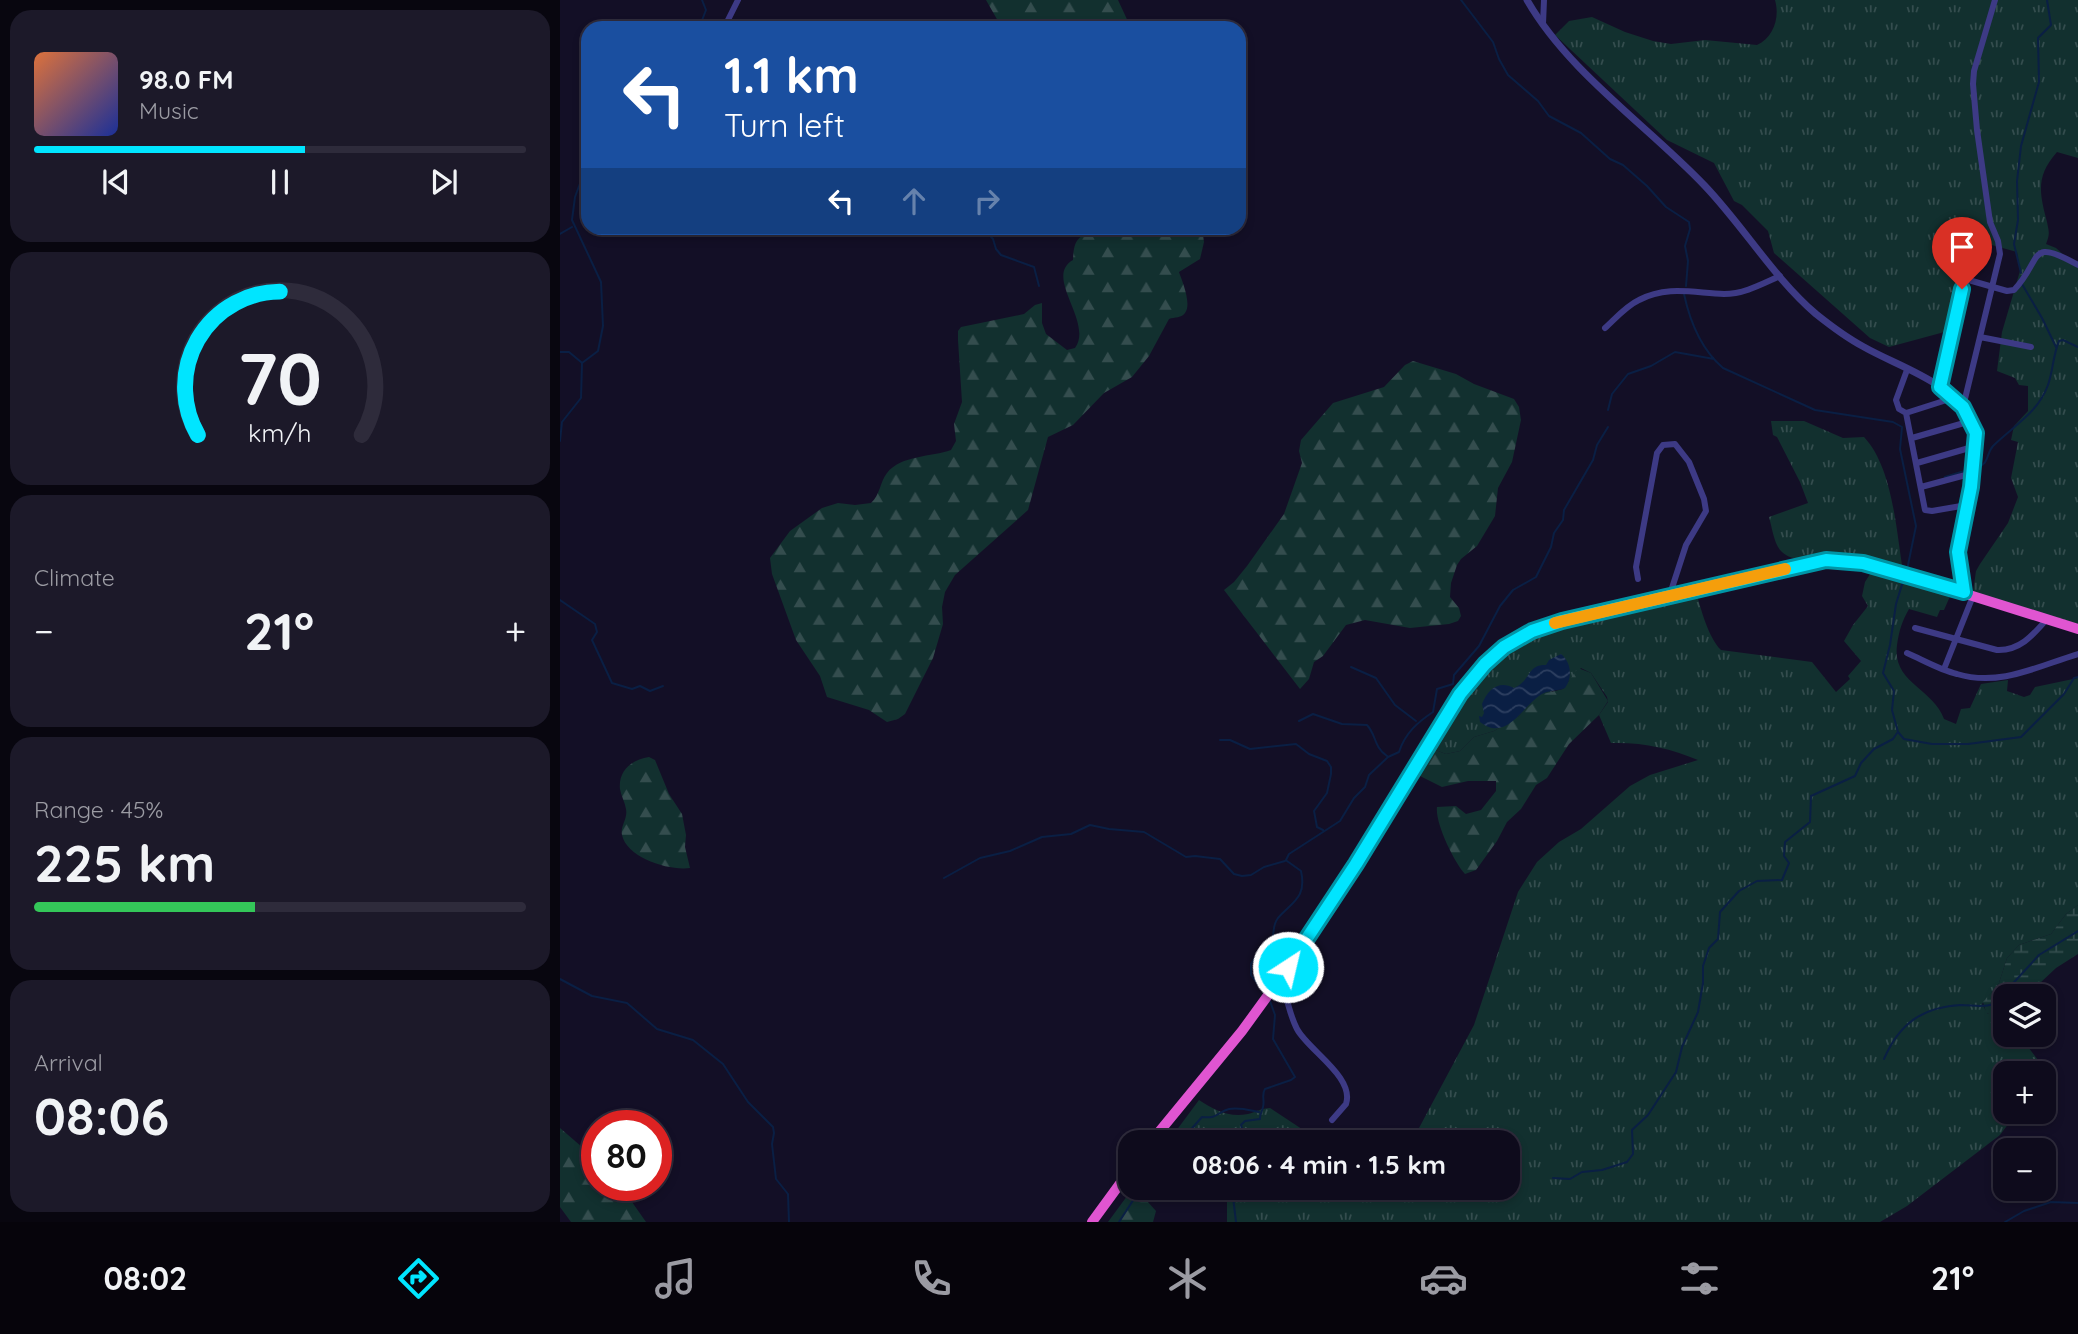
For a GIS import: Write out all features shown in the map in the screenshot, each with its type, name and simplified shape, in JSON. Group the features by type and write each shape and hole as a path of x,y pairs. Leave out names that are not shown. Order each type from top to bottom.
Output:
{"highway":[{"path":"1161,1130 1242,1031 1281,977 1356,864 1450,709 1485,664 1513,641 1546,625 1670,594 1838,559 1899,573 2078,629"},
{"path":"1092,1222 1118,1186"}],"street":[{"path":"728,21 738,0"},
{"path":"1527,0 1543,26 1570,59 1706,187 1792,291 1839,332 1940,387 1963,407 1976,433 1973,473 1958,552 1968,594 1957,640 1944,669"},
{"path":"1543,26 1544,0"},
{"path":"1963,407 2000,254 1990,222 1973,85 1974,71 1995,0"},
{"path":"1965,279 2007,291 2014,290 2037,256 2052,251 2078,265"},
{"path":"1940,387 1969,267"},
{"path":"1605,328 1638,300 1662,292 1679,290 1725,294 1759,286 1780,276"},
{"path":"1980,337 2031,347"},
{"path":"1907,370 1896,400 1899,409 1906,412 1953,398"},
{"path":"1906,412 1924,507 1928,511 1967,505"},
{"path":"1912,438 1971,421"},
{"path":"1637,579 1636,567 1657,453 1663,445 1675,444 1689,462 1706,511 1686,545 1670,594"},
{"path":"1917,463 1976,446"},
{"path":"1921,487 1973,473"},
{"path":"1916,628 2005,650 2028,640 2047,619"},
{"path":"1907,653 1970,677 1999,678 2025,673 2078,654"},
{"path":"1281,977 1298,1032 1325,1059 1347,1091 1346,1104 1332,1120"}],"green space":[{"path":"986,0 1118,0 1128,21 998,21"},
{"path":"1775,0 2078,0 2078,158 2057,152 2045,169 2041,193 2049,231 2046,244 2056,248 2078,268 2078,624 1973,592 1976,571 2008,523 2018,497 2011,478 2018,442 2011,440 2014,426 2028,411 2028,386 2019,385 2015,378 1997,371 2002,332 2020,271 2017,252 1981,242 1967,261 1948,331 1889,347 1870,338 1774,253 1768,231 1742,205 1734,201 1714,163 1667,140 1555,35 1569,21 1592,17 1653,41 1671,44 1705,40 1757,45 1768,37 1774,26 1777,13"},
{"path":"1203,235 1200,259 1179,272 1187,298 1184,315 1169,319 1149,356 1132,377 1104,393 1073,425 1048,437 1028,510 955,575 945,592 943,624 933,658 905,714 887,722 869,710 827,697 820,676 796,640 772,574 770,558 790,531 822,508 838,503 871,503 893,467 908,460 951,450 956,441 954,424 962,402 958,340 961,327 1024,314 1042,303 1042,323 1046,334 1067,350 1075,348 1079,337 1078,326 1063,277 1065,268 1073,260 1076,242 1082,236"},
{"path":"1413,361 1456,374 1514,399 1519,407 1521,420 1512,462 1498,488 1495,516 1477,546 1457,565 1451,583 1450,597 1459,608 1461,616 1458,621 1449,624 1410,628 1365,620 1346,625 1323,656 1314,662 1309,679 1300,689 1224,590 1247,566 1284,514 1302,463 1299,451 1301,440 1333,403 1384,387 1405,365"},
{"path":"1771,421 1804,421 1843,438 1864,437 1874,450 1887,482 1903,571 1848,555 1802,559 1788,556 1779,549 1769,517 1808,503 1777,437 1773,435"},
{"path":"1872,571 1951,594 1944,610 1940,610 1937,617 1909,609 1901,626 1897,645 1897,658 1901,668 1939,708 1944,719 1956,724 1961,709 1970,708 1981,684 2008,680 2007,691 2024,697 2030,695 2035,687 2078,678 2078,905 2066,914 2051,934 2019,945 2007,958 1999,983 1993,984 1993,990 1982,1004 1988,1014 1993,1013 1993,1047 2028,1047 2039,1061 1993,1061 1993,1124 2008,1124 2000,1135 1907,1206 1880,1222 1227,1222 1227,1200 1520,1200 1520,1130 1418,1130 1474,1025 1518,892 1537,862 1559,842 1581,829 1630,786 1650,775 1698,760 1656,747 1611,743 1599,715 1608,702 1607,697 1591,673 1581,668 1570,680 1535,702 1519,716 1494,731 1474,737 1460,751 1446,754 1430,748 1451,714 1493,661 1512,647 1561,625 1696,592 1709,630 1721,650 1812,662 1836,692 1850,679 1848,676 1861,661 1844,641 1868,606 1862,596 1865,582"},
{"path":"1578,668 1591,673 1608,701 1599,715 1569,744 1547,778 1536,785 1521,809 1507,822 1476,870 1465,874 1446,842 1437,807 1456,806 1466,814 1481,810 1496,791 1496,781 1468,781 1442,787 1414,773 1430,748 1446,754 1460,751 1474,737 1494,731 1519,716 1543,694 1563,689"},
{"path":"649,757 655,760 669,794 682,814 690,868 671,867 650,861 632,850 622,835 626,813 620,789 621,776 632,763"},
{"path":"2078,905 2078,954 2056,968 2039,984 1998,984 2007,958 2019,945 2051,934 2066,914"},
{"path":"1993,990 1993,1014 1986,1012 1983,1002"},
{"path":"1199,1100 1216,1110 1234,1115 1270,1108 1303,1130 1177,1130"},
{"path":"560,1128 581,1146 581,1201 631,1201 646,1222 571,1222 560,1207"},
{"path":"1124,1200 1147,1200 1156,1211 1153,1222 1108,1222"}],"water":[{"path":"1561,654 1570,670 1565,688 1544,693 1507,725 1490,727 1480,722 1479,716 1482,717 1484,713 1482,704 1491,690 1504,685 1514,688 1524,681 1535,667 1546,665 1549,660"}],"waterway":[{"path":"702,0 706,10 702,21"},
{"path":"1461,0 1493,42 1508,75 1538,101 1549,116 1581,133 1610,159 1623,165 1666,207 1689,222 1690,229 1685,246 1688,261 1686,286"},
{"path":"2021,273 2014,244 2018,220 2017,181 2021,146 2039,82 2038,38 2051,25 2047,0"},
{"path":"560,441 562,422 581,398 582,363 598,351 603,326 601,282 572,220 575,197 581,181"},
{"path":"560,234 572,227"},
{"path":"989,235 1001,255 1034,267 1039,286"},
{"path":"2022,284 2056,347"},
{"path":"1684,294 1698,335 1709,353 1723,368 1815,410 1893,422 1902,427 1900,449 1916,526 1907,570"},
{"path":"1978,467 1984,464 1993,446 2024,418 2044,395 2059,341 2063,340 2078,347"},
{"path":"560,352 569,352 581,362"},
{"path":"1608,410 1612,394 1628,374 1651,366 1675,352 1714,359"},
{"path":"1286,860 1289,854 1340,821 1354,798 1365,787 1369,775 1388,757 1399,752 1413,729 1433,712 1437,689 1453,684 1454,675 1479,646 1500,606 1513,590 1536,577 1551,547 1554,533 1563,520 1564,510 1593,460 1597,445 1608,427"},
{"path":"1945,477 1971,469"},
{"path":"1904,578 1896,604 1883,673 1894,691 1892,710 1898,732 1904,739 1932,744 1968,744 2021,737 2064,694 2074,678 2078,677"},
{"path":"560,600 595,624 597,632 592,640 612,683 632,689 640,686 650,691 663,686"},
{"path":"1351,667 1376,678 1395,705 1416,721"},
{"path":"1299,721 1313,714 1342,724 1367,725 1379,748 1387,756"},
{"path":"1553,1178 1570,1179 1582,1172 1602,1170 1627,1162 1633,1154 1632,1130 1648,1115 1676,1072 1682,1047 1698,1012 1703,966 1709,948 1718,939 1720,912 1739,891 1757,881 1782,880 1789,863 1784,856 1785,842 1810,822 1811,796 1855,776 1861,763 1874,749 1893,739 1897,733"},
{"path":"1220,740 1230,740 1250,749 1296,744 1309,754 1327,761 1331,767 1327,793 1314,811 1317,827 1323,830"},
{"path":"944,878 980,858 1010,851 1042,837 1071,834 1090,825 1144,832 1186,857 1220,859 1234,874 1242,876 1285,861"},
{"path":"1264,992 1251,975 1251,964 1271,942 1276,921 1297,899 1302,887 1301,871 1287,861"},
{"path":"1884,1059 1897,1036 1923,1014 1947,1006 1994,1004 2039,955 2078,931"},
{"path":"560,979 592,996 627,1003 657,1029 693,1040 723,1064 748,1102 773,1127 776,1179 788,1194 789,1222"},
{"path":"1243,1130 1241,1125 1245,1121 1260,1119 1265,1089 1295,1077 1273,1039 1275,1015 1270,1001"},
{"path":"1190,1130 1202,1117 1211,1117 1225,1110 1233,1108 1259,1112"},
{"path":"1119,1222 1133,1200"},
{"path":"1233,1200 1236,1222"},
{"path":"2005,1222 2024,1211 2051,1202 2078,1203"}],"slow traffic":[{"path":"1555,623 1785,569"}],"route":[{"path":"1288,967 1356,864 1460,694 1485,664 1513,641 1546,625 1597,611 1826,560 1855,561 1964,592 1959,573 1958,552 1971,487 1976,433 1963,407 1940,387 1962,289"}]}
